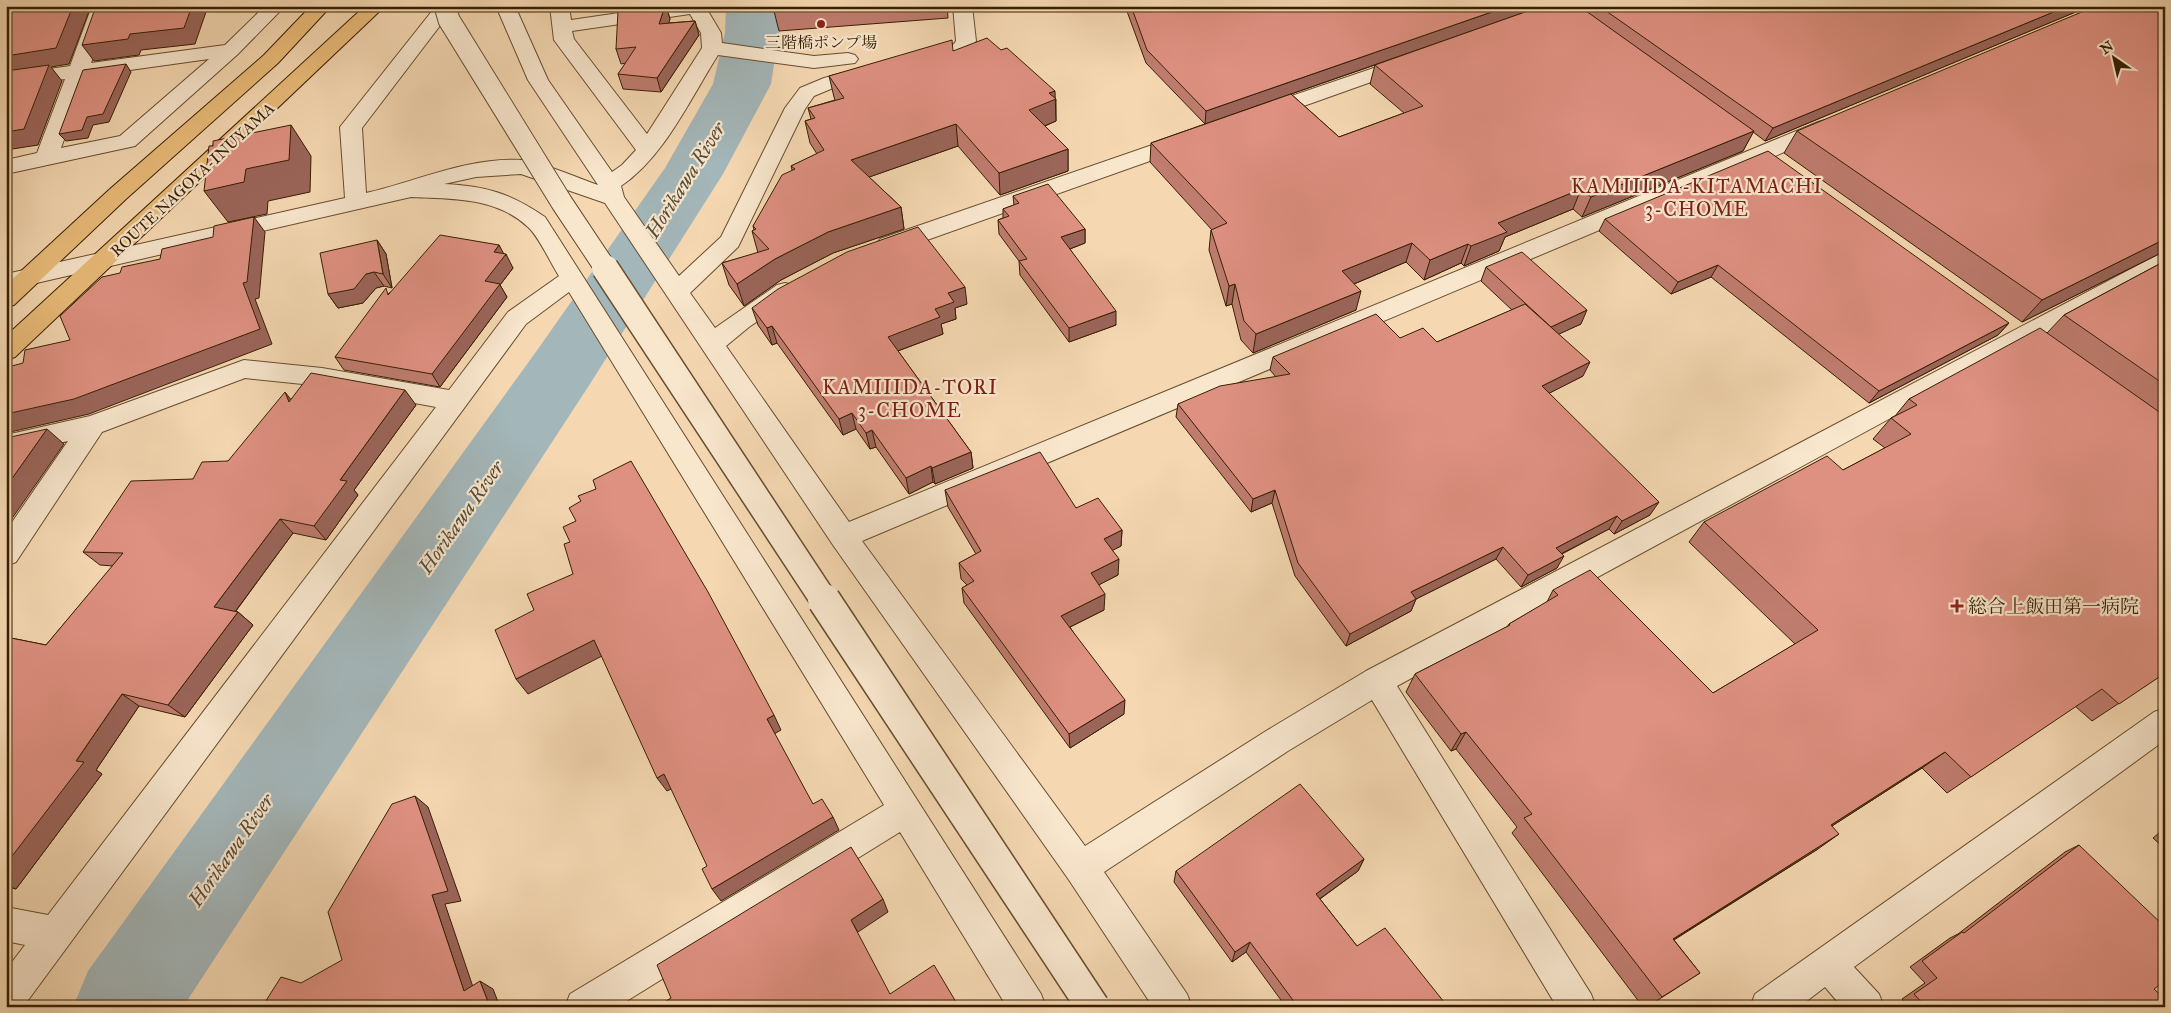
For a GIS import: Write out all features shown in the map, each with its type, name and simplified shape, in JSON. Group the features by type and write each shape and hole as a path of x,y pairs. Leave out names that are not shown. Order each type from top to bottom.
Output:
{"main road":[{"name":"ROUTE NAGOYA-INUYAMA","path":"6,299 118,194 271,58 322,6"},
{"name":"ROUTE NAGOYA-INUYAMA","path":"6,351 376,6"}],"street":[{"path":"46,158 76,71 102,6"},
{"path":"6,167 127,141 231,50 276,6"},
{"path":"356,202 351,127 445,6"},
{"path":"445,6 449,20 562,203 1094,1007"},
{"path":"505,6 538,80 627,218 843,537 1081,868 1174,1007"},
{"path":"559,6 564,40 648,150"},
{"path":"673,286 730,241 795,108 807,92 831,82 962,48 966,41 962,6"},
{"path":"563,27 695,7 720,49"},
{"path":"611,191 648,150 720,49"},
{"path":"720,49 771,58 814,62 848,59"},
{"path":"6,81 231,50"},
{"path":"1241,121 1426,56"},
{"path":"843,537 1754,147 1845,118"},
{"path":"869,252 1204,134"},
{"path":"1754,147 1786,170"},
{"path":"411,190 431,180 476,170 523,166 611,191"},
{"path":"6,282 411,190 454,191 509,203 537,222 1028,1007"},
{"path":"1081,868 1277,741 1377,680 2011,330 2165,259"},
{"path":"712,344 740,321 804,279"},
{"path":"6,1000 517,318 579,288"},
{"path":"2011,330 2043,353"},
{"path":"322,377 338,355"},
{"path":"6,445 94,425 244,369 322,377 454,400"},
{"path":"6,554 94,425"},
{"path":"1377,680 1578,1007"},
{"path":"1768,1007 2165,722"},
{"path":"583,1007 904,810"},
{"path":"6,924 56,934"},
{"path":"1828,964 1866,1007"}],"building":[{"path":"6,6 73,6 56,48 6,56"},
{"path":"96,6 192,6 184,28 130,34 128,39 82,45"},
{"path":"665,6 659,24 695,21 657,78 618,74 636,47 616,49 618,11"},
{"path":"774,6 834,6 774,11"},
{"path":"1131,6 1509,6 1206,111 1147,50"},
{"path":"1542,6 1579,6 1754,131 1591,197 1581,189 1498,223 1507,232 1471,246 1468,244 1430,260 1412,243 1342,271 1361,291 1256,334 1244,321 1235,284 1229,286 1211,230 1227,223 1151,143 1291,94 1339,137 1423,106 1375,65"},
{"path":"1599,6 2068,6 1773,128"},
{"path":"2096,6 2165,6 2165,239 2042,300 1797,131"},
{"path":"987,38 1001,50 1007,48 1055,91 1049,93 1056,99 1029,110 1068,149 999,173 956,124 851,160 901,207 828,232 775,259 737,284 722,263 769,249 752,231 756,229 753,226 782,175 795,169 791,166 824,150 805,121 815,118 808,108 844,98 829,76 952,40 953,51"},
{"path":"126,64 103,114 87,117 82,130 59,134 83,70"},
{"path":"49,65 24,129 6,132 6,71"},
{"path":"291,125 289,160 246,169 244,182 204,191 209,146 213,146 213,141"},
{"path":"1768,151 2009,323 1879,391 1718,265 1678,282 1605,219"},
{"path":"1048,184 1085,229 1061,237 1116,311 1069,328 1019,261 1027,259 998,220 1009,216 1003,209 1019,203 1013,196"},
{"path":"254,217 247,282 243,283 260,329 74,399 6,414 6,368 23,363 25,350 70,340 60,316 102,277 120,273 122,267 160,259 162,249 213,237 214,226"},
{"path":"918,227 965,287 948,293 954,302 935,309 940,317 888,337 971,452 932,468 931,466 906,478 872,430 866,433 852,413 839,419 772,326 767,328 752,308 778,289 847,252"},
{"path":"440,235 499,245 494,252 506,254 485,281 500,284 432,374 335,357 386,288 388,295"},
{"path":"377,240 383,274 374,272 366,274 354,289 328,294 320,253"},
{"path":"1522,252 1587,310 1551,327 1486,267"},
{"path":"2165,261 2165,385 2064,315"},
{"path":"1525,304 1590,362 1542,386 1659,502 1622,521 1617,516 1556,548 1564,556 1528,575 1503,547 1411,592 1416,599 1350,634 1298,563 1275,490 1253,499 1178,404 1220,386 1290,374 1273,357 1376,314 1400,338 1423,328 1437,342"},
{"path":"2040,328 2165,416 2165,673 2119,704 2102,689 1971,777 1945,752 1831,825 1839,834 1673,939 1700,973 1662,997 1524,818 1532,814 1466,732 1461,734 1415,674 1510,625 1558,595 1553,590 1590,570 1713,693 1818,630 1704,522 1827,456 1843,470 1911,434 1891,418 1917,405 1909,399"},
{"path":"311,373 405,390 340,480 347,481 314,526 280,519 214,607 238,612 168,705 122,694 76,761 84,762 6,864 6,637 46,645 123,553 83,552 131,481 193,479 202,462 228,461 285,392 289,402"},
{"path":"47,429 6,487 6,438"},
{"path":"1040,452 1076,508 1098,498 1122,530 1104,539 1119,559 1091,573 1105,594 1061,616 1125,700 1069,734 962,588 974,581 959,563 981,551 945,490"},
{"path":"631,461 708,592 774,715 767,719 813,804 822,799 833,817 712,889 702,869 707,866 664,774 657,778 594,640 516,679 495,630 534,610 527,594 573,574 564,544 570,542 563,527 576,521 569,508 581,501 578,496 596,489 593,480"},
{"path":"1300,784 1364,859 1316,894 1357,946 1385,928 1448,1007 1298,1007 1250,942 1235,952 1176,871"},
{"path":"415,796 448,891 432,895 464,991 480,981 490,1007 262,1007 281,977 301,983 342,960 328,912 392,804"},
{"path":"2079,845 2165,927 2165,981 2154,989 2165,999 2165,1007 1926,1007 1914,994 1937,978 1922,961 1962,932 1964,933"},
{"path":"851,847 883,899 851,920 890,994 934,965 959,1007 657,1007 671,998 657,965"}],"waterway":[{"name":"Horikawa River","path":"124,1007 563,368 692,174 742,84 752,33 753,6"}],"place":[{"name":"三階橋ポンプ場","path":"821,24"},
{"name":"総合上飯田第一病院","path":"1957,606"}],"district":[{"name":"KAMIIIDA-KITAMACHI 3-CHOME","path":"1697,198"},
{"name":"KAMIIIDA-TORI 3-CHOME","path":"910,398"}]}
